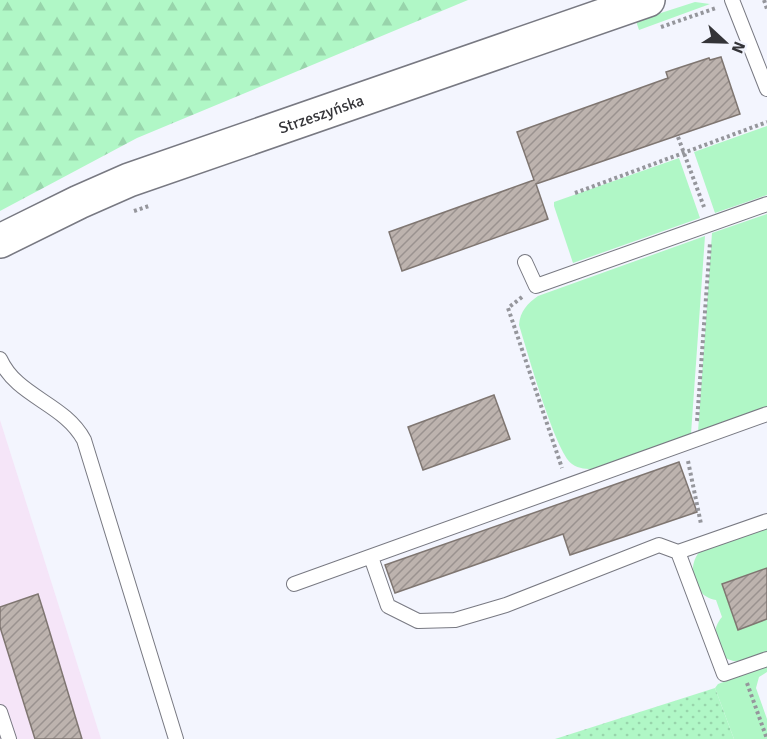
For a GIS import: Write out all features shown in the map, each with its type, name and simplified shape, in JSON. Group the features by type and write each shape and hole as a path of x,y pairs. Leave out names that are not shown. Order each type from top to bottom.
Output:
{"street":[{"name":"Strzeszyńska","path":"0,241 129,180 651,15"}],"lane":[{"path":"733,1 767,89"},
{"path":"525,262 536,286 767,204"},
{"path":"0,359 22,387 68,418 84,440 178,738"},
{"path":"294,584 767,414"},
{"path":"371,556 388,606 418,621 455,620 506,605 659,544 678,552 767,520"},
{"path":"678,552 724,674 767,659"},
{"path":"0,711 9,739"}],"path":[{"path":"764,0 767,9"},
{"path":"651,15 733,1"},
{"path":"574,193 767,122"},
{"path":"678,138 711,225 690,442 706,542"},
{"path":"128,213 160,202"},
{"path":"536,286 508,308 568,486"},
{"path":"742,668 767,739"}],"shaded area":[{"path":"0,420 101,739 0,739"}],"green space":[{"path":"0,0 468,0 137,138 0,211"},
{"path":"695,2 710,4 639,30 636,21"},
{"path":"767,126 767,195 715,213 694,152"},
{"path":"679,158 700,218 573,263 554,202"},
{"path":"767,214 767,408 698,432 712,233"},
{"path":"705,236 691,434 595,469 575,466 565,456 542,399 519,325 523,312 538,296"},
{"path":"767,526 767,568 722,584 738,629 767,619 767,654 744,661 733,661 721,655 716,639 716,626 722,617 716,600 708,598 697,587 694,580 694,564 701,550"},
{"path":"767,666 767,672 759,677 756,688 767,719 767,739 734,739 715,688 718,684"},
{"path":"715,688 734,739 555,739"}],"building":[{"path":"721,57 740,114 536,184 548,219 402,271 389,232 534,180 517,132 668,78 666,72 709,58 710,60"},
{"path":"494,395 510,439 423,470 408,427"},
{"path":"679,462 697,512 570,555 563,534 395,593 385,565"},
{"path":"767,568 767,619 738,630 722,584"},
{"path":"38,594 82,739 35,739 0,627 0,607"}]}
